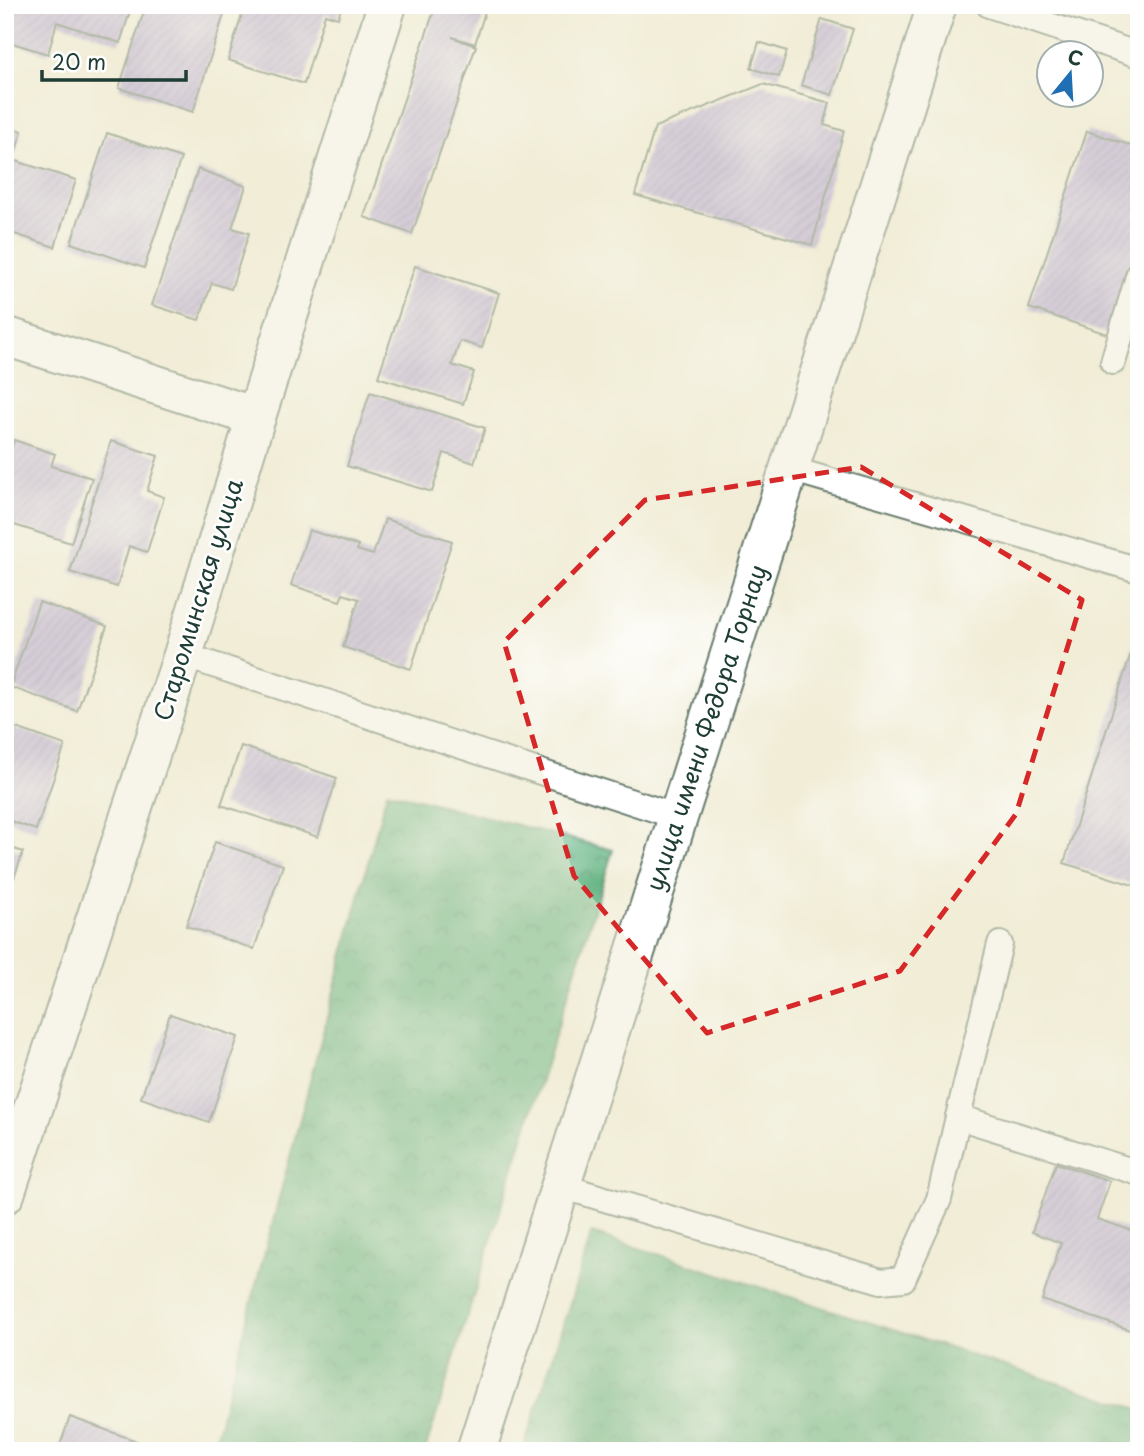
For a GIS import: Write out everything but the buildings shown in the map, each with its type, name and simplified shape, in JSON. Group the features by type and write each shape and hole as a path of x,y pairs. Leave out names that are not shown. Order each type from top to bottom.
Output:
{"street":[{"name":"Староминская улица","path":"5,1194 183,655 387,5"},
{"name":"улица имени Федора Торнау","path":"477,1451 937,5"},
{"path":"5,335 256,417"}],"lane":[{"path":"989,5 1139,55"},
{"path":"1113,362 1139,273"},
{"path":"790,468 1139,570"},
{"path":"183,655 678,817"},
{"path":"561,1186 881,1281 903,1279 939,1199 1000,944"},
{"path":"958,1117 1139,1173"}],"highlighted area":[{"path":"861,467 1082,600 1016,814 900,971 707,1033 574,876 504,642 645,500"}],"green space":[{"path":"387,791 613,850 425,1451 212,1451"},
{"path":"592,1233 1139,1409 1139,1451 523,1451"}]}
